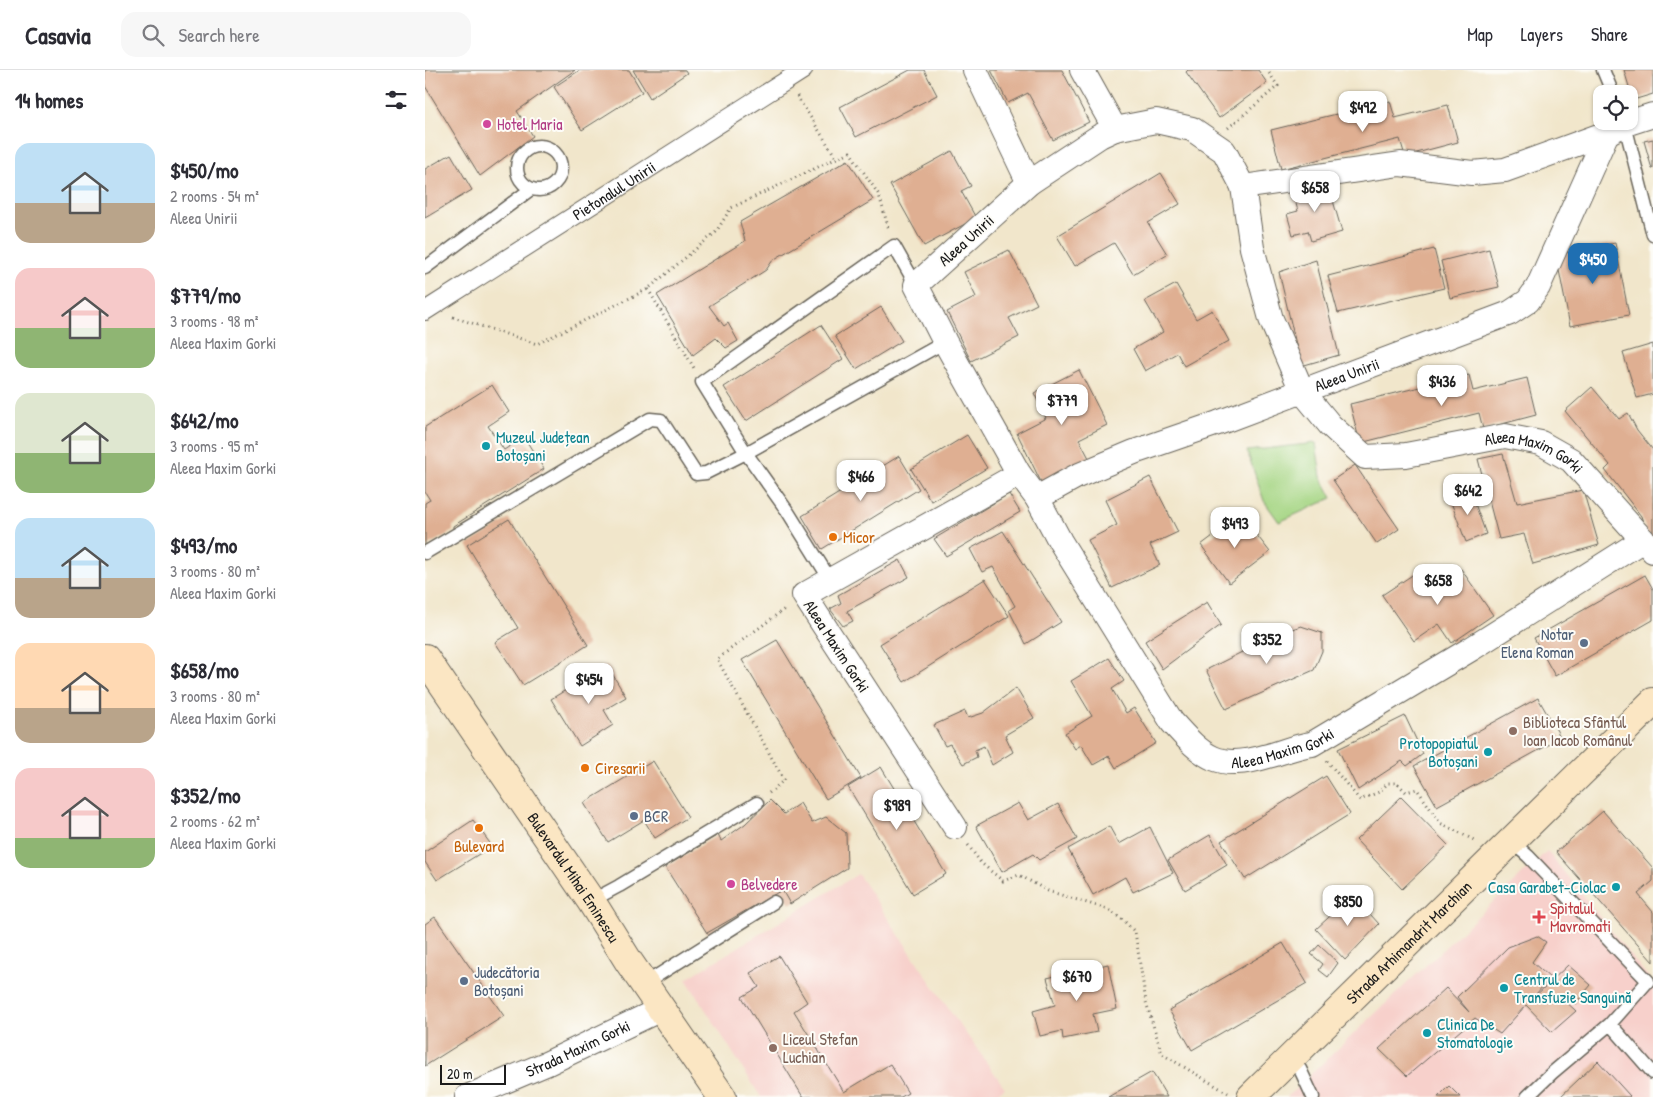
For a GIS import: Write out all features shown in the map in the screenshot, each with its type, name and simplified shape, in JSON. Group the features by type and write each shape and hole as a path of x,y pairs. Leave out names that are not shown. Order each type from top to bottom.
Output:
{"main road":[{"name":"Bulevardul Mihai Eminescu","path":"425,658 722,1097"},
{"name":"Strada Arhimandrit Marchian","path":"1251,1097 1653,702"}],"street":[{"name":"Pietonalul Unirii","path":"427,310 803,70"},
{"path":"975,70 1029,183"},
{"path":"1082,70 1115,129"},
{"path":"1638,120 1653,115"},
{"name":"Aleea Unirii","path":"916,285 1029,183 1100,136 1115,129 1156,121 1192,129 1224,151 1243,187 1252,248 1271,319 1302,391 1510,313 1528,301 1538,287 1616,130"},
{"path":"1243,187 1400,164 1472,173 1505,170 1608,130"},
{"name":"Aleea Maxim Gorki","path":"916,285 945,342 1019,474 1037,498 1060,541 1172,722 1194,747 1213,760 1239,762 1268,756 1295,746 1312,744 1648,545 1571,460 1541,443 1505,436 1406,455 1365,457 1330,425 1302,391"},
{"path":"1037,498 1077,476 1134,452 1302,391"},
{"name":"Aleea Maxim Gorki","path":"955,827 804,595 1019,474"},
{"name":"Strada Maxim Gorki","path":"467,1097 548,1063 661,1009"}],"lane":[{"path":"1603,70 1609,85"},
{"path":"1619,130 1653,235"},
{"path":"425,268 531,189"},
{"path":"831,581 787,512 746,453 702,382 894,246 916,285"},
{"path":"425,553 650,419 661,420 696,474 706,473 746,453 945,342"},
{"path":"591,901 757,803"},
{"path":"1512,842 1528,856 1648,981 1610,1024 1552,1073 1527,1097"},
{"path":"644,984 774,902"},
{"path":"1610,1024 1653,1073"},
{"path":"1287,1062 1300,1069 1313,1097"}],"path":[{"path":"1211,142 1278,86 1267,70"},
{"path":"787,80 837,159"},
{"path":"427,310 537,344 648,289 716,232 731,208 850,152 879,195 894,246"},
{"path":"648,289 702,382"},
{"path":"757,803 784,780 717,659 804,595"},
{"path":"1312,744 1360,800 1379,792 1388,783 1397,783 1405,792 1417,789 1440,823 1476,841"},
{"path":"955,827 981,862 1003,881 1019,875 1048,891 1107,908 1123,920 1135,932 1146,1002 1162,1054 1235,1097"}],"shaded area":[{"name":"Spitalul Mavromati","path":"1547,851 1653,983 1653,1097 1287,1097"},
{"path":"858,874 952,1014 1005,1088 991,1097 761,1097 686,979"}],"green space":[{"path":"1316,443 1321,477 1332,498 1279,522 1264,501 1247,451"}],"building":[{"name":"Hotel Maria","path":"425,70 575,70 517,111 533,136 480,176 425,86"},
{"path":"580,70 629,70 642,92 582,130 554,87"},
{"path":"633,70 685,70 687,73 650,98"},
{"path":"910,70 924,70 937,95 856,137 840,107"},
{"path":"991,70 1062,70 1089,122 1053,140 1028,93 1008,103"},
{"path":"1188,70 1258,70 1267,83 1219,118 1186,72"},
{"path":"1624,70 1653,70 1653,94 1638,98 1638,85 1628,85"},
{"path":"1390,101 1395,118 1448,105 1458,142 1405,156 1400,139 1281,169 1271,130"},
{"path":"1653,139 1653,169 1652,169 1644,141"},
{"path":"952,151 971,186 961,191 976,218 924,246 890,185"},
{"path":"451,154 472,190 425,218 425,169"},
{"path":"848,160 873,200 773,260 766,270 709,306 724,326 728,323 738,341 726,348 716,338 693,355 657,295 745,241 740,222"},
{"path":"1161,173 1180,204 1148,223 1167,254 1133,274 1114,243 1075,266 1057,236"},
{"path":"1328,183 1342,232 1311,241 1308,231 1293,235 1287,214 1298,211 1293,193"},
{"path":"1615,243 1629,315 1570,326 1556,255"},
{"path":"1434,249 1444,288 1338,313 1328,276"},
{"path":"1489,249 1499,287 1450,298 1441,261"},
{"path":"1009,250 1037,304 1009,318 1019,337 971,361 947,312 976,297 964,272"},
{"path":"1316,260 1339,355 1301,366 1279,272"},
{"path":"1176,284 1196,319 1212,310 1229,341 1184,366 1177,353 1145,371 1133,349 1163,332 1145,301"},
{"path":"881,307 902,341 856,369 835,336"},
{"path":"821,325 843,359 746,421 724,387"},
{"path":"1653,344 1653,394 1637,398 1623,353"},
{"path":"1079,370 1107,425 1079,439 1089,458 1041,482 1017,433 1046,418 1034,393"},
{"path":"1469,375 1473,391 1527,378 1536,415 1483,429 1479,413 1360,443 1350,404"},
{"path":"492,385 509,412 488,426 504,450 524,437 544,469 453,526 453,531 425,547 425,503 430,500 425,492 425,427"},
{"path":"1592,387 1619,419 1628,413 1637,430 1653,450 1653,539 1646,531 1641,516 1605,470 1610,465 1565,411"},
{"path":"967,435 987,468 931,501 911,469"},
{"path":"1503,454 1517,503 1583,490 1599,545 1533,564 1524,534 1499,539 1478,459"},
{"path":"899,456 919,489 822,549 802,516"},
{"path":"1355,465 1399,529 1377,544 1333,480"},
{"path":"1150,477 1178,532 1150,545 1160,565 1112,588 1088,540 1117,525 1105,500"},
{"path":"1470,490 1486,534 1466,542 1449,497"},
{"path":"1009,494 1020,512 946,556 934,539"},
{"path":"1241,515 1270,552 1229,583 1201,545"},
{"path":"509,519 588,645 523,685 495,642 518,628 467,545"},
{"path":"1003,531 1061,622 1026,644 1009,610 1015,606 993,567 982,572 970,549"},
{"path":"900,560 909,577 847,611 853,621 843,626 830,609 841,603 838,595"},
{"path":"1461,569 1493,615 1452,643 1439,624 1414,641 1382,595 1420,570 1433,588"},
{"path":"1645,575 1653,589 1653,620 1555,676 1534,638"},
{"path":"985,579 1009,616 904,682 880,644"},
{"path":"1207,602 1221,625 1162,669 1145,641"},
{"path":"1301,626 1322,633 1322,651 1314,670 1226,709 1206,670 1280,633"},
{"path":"777,640 861,778 826,799 742,660"},
{"path":"1109,658 1124,681 1112,689 1126,713 1134,708 1156,743 1116,768 1109,756 1093,765 1081,745 1075,749 1065,733 1092,716 1071,681"},
{"path":"607,665 626,697 604,710 613,725 580,746 551,699"},
{"path":"1016,688 1034,718 1005,735 1013,752 992,765 984,746 975,750 977,757 963,764 950,744 945,746 934,725 965,711 968,718 983,713"},
{"name":"Protopopiatul Botoșani","path":"1538,698 1561,738 1437,806 1414,766"},
{"path":"1405,716 1423,754 1407,766 1402,761 1358,790 1338,749"},
{"path":"653,761 688,817 655,838 644,820 608,842 584,803"},
{"path":"881,767 946,874 913,894 848,787"},
{"path":"1326,776 1350,814 1245,879 1221,841"},
{"name":"Protopopiatul Botoșani","path":"1401,797 1448,845 1402,889 1356,840"},
{"path":"770,800 784,814 800,803 812,823 826,817 846,833 847,868 790,904 782,890 707,933 665,867 718,835 721,841 745,824"},
{"path":"1018,803 1028,820 1058,804 1077,839 1039,860 1033,854 1002,872 976,826"},
{"name":"Casa Garabet–Ciolac","path":"1603,811 1653,868 1653,881 1638,894 1653,912 1653,962 1556,852"},
{"path":"473,820 492,846 437,880 425,862 425,852"},
{"path":"1109,826 1119,844 1150,827 1173,873 1133,892 1125,877 1093,895 1068,849"},
{"path":"1210,835 1227,865 1185,890 1168,860"},
{"path":"1353,895 1379,924 1345,960 1316,929"},
{"path":"435,917 504,1016 425,1066 425,924"},
{"path":"1537,936 1546,942 1532,962 1550,978 1528,1003 1568,965 1591,985 1575,1004 1569,997 1564,1000 1576,1011 1552,1032 1526,1005 1500,1034 1475,1018 1407,1076 1379,1049 1446,988 1469,1012 1457,997 1508,947"},
{"path":"1283,943 1307,983 1192,1050 1169,1010"},
{"path":"1319,945 1338,963 1328,977 1319,970 1323,964 1311,954"},
{"path":"779,956 807,1002 794,1011 844,1092 890,1064 908,1093 901,1097 803,1097 742,997 759,987 750,973"},
{"path":"1108,964 1117,1009 1093,1014 1097,1032 1063,1039 1062,1031 1040,1036 1033,1011 1055,1005 1047,978"},
{"path":"1598,1061 1629,1097 1560,1097"},
{"path":"1152,1072 1167,1097 1108,1097"},
{"path":"1449,1086 1460,1097 1438,1097"}],"place":[{"name":"Hotel Maria","path":"487,124"},
{"name":"Muzeul Județean Botoșani","path":"486,446"},
{"name":"Micor","path":"833,537"},
{"name":"Notar Elena Roman","path":"1584,643"},
{"name":"Biblioteca Sfântul Ioan Iacob Românul","path":"1513,731"},
{"name":"Protopopiatul Botoșani","path":"1488,752"},
{"name":"Ciresarii","path":"585,768"},
{"name":"BCR","path":"634,816"},
{"name":"Bulevard","path":"479,828"},
{"name":"Belvedere","path":"731,884"},
{"name":"Casa Garabet–Ciolac","path":"1616,887"},
{"name":"Spitalul Mavromati","path":"1539,917"},
{"name":"Judecătoria Botoșani","path":"464,981"},
{"name":"Centrul de Transfuzie Sanguină","path":"1504,988"},
{"name":"Clinica De Stomatologie","path":"1427,1033"},
{"name":"Liceul Stefan Luchian","path":"773,1048"}]}
